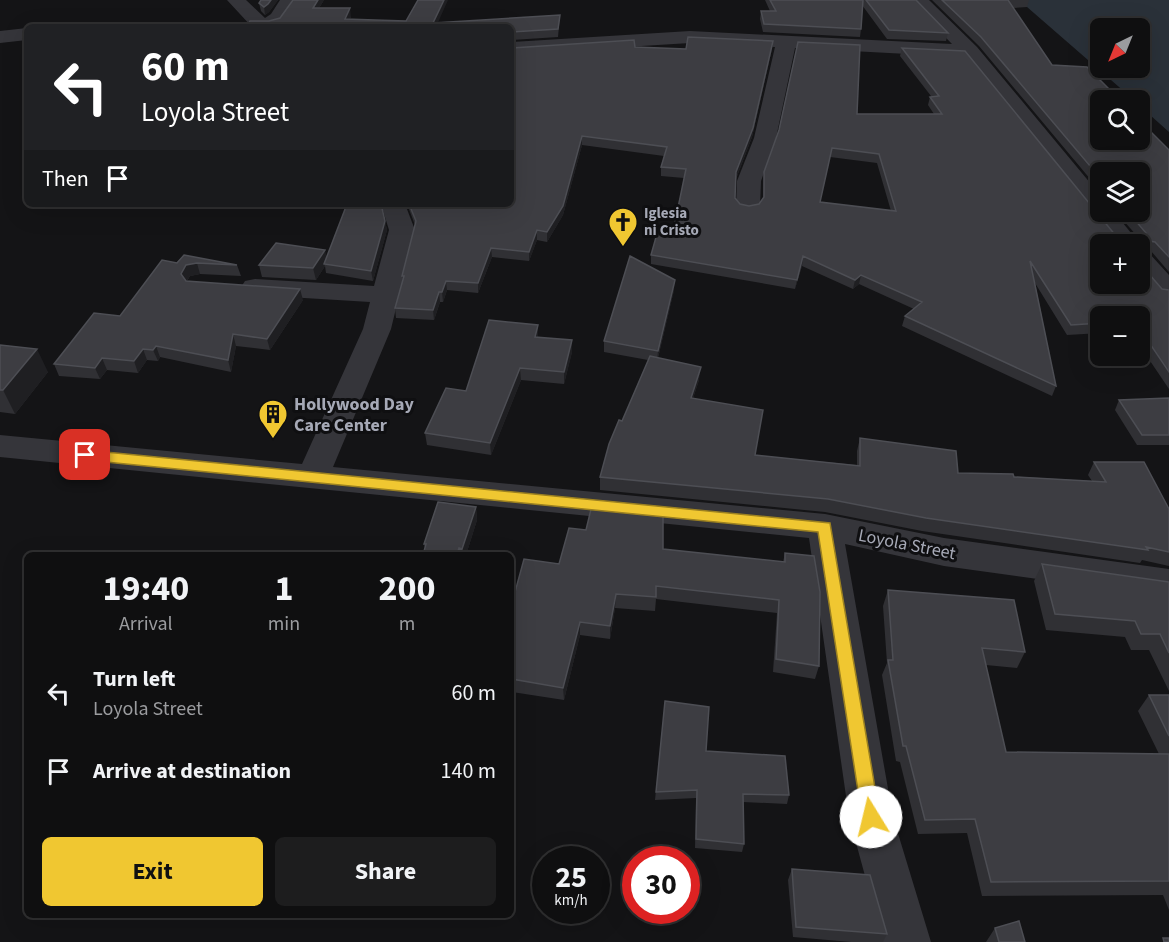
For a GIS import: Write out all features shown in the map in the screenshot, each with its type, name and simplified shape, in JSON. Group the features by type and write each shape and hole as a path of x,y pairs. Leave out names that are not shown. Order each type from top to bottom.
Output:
{"street":[{"path":"236,0 261,24"},
{"path":"269,24 278,18 289,0"},
{"path":"918,0 970,51 1119,234"},
{"path":"0,37 24,34"},
{"path":"514,48 690,38 970,51"},
{"path":"748,206 749,181 765,138 786,43"},
{"path":"313,476 377,328 402,230 394,207"},
{"path":"1150,270 1169,291"},
{"path":"235,286 386,295"},
{"name":"Loyola Street","path":"0,446 825,527 944,552 1169,583"},
{"path":"825,527 871,817 907,942"}],"shaded area":[{"path":"1019,0 1169,0 1169,132 1150,115 1150,90 1122,90 1109,78 1150,78 1150,18 1090,18 1090,62"}],"building":[{"path":"261,0 271,0 264,7 259,3"},
{"path":"293,0 318,0 313,8 350,8 345,19 406,21 418,0 444,0 433,23 560,15 558,29 514,32 514,24 248,24 250,21 269,21 280,18"},
{"path":"770,0 863,0 861,29 764,24 761,11 776,11"},
{"path":"866,0 916,0 948,33 889,30"},
{"path":"942,0 1008,0 1052,65 1087,67 1090,70 1090,78 1098,78 1110,90 1090,90 1090,150 1150,150 1150,131 1169,150 1169,257 1155,242 1150,241 1150,234 1146,233 1137,222 1150,222 1150,162 1090,162 1090,166 981,37"},
{"path":"688,37 773,41 753,128 736,172 735,198 740,204 749,206 759,204 764,197 764,172 779,130 798,42 860,45 857,114 942,114 930,97 939,96 902,48 965,51 1090,204 1090,222 1105,222 1114,234 1090,234 1090,294 1150,294 1150,275 1162,289 1169,290 1169,372 1150,344 1150,306 1090,306 1090,324 1071,325 1030,261 1056,386 905,316 922,302 861,275 855,280 803,256 797,280 651,255 658,230 673,232 686,169 661,167 667,147 582,136 563,206 547,232 537,230 529,252 491,248 478,283 446,281 442,292 439,292 433,310 395,308 416,221 410,207 514,207 514,48 634,40 635,47 686,49","holes":["832,148 879,154 896,211 820,202"]},
{"path":"346,207 382,207 385,221 371,271 324,264"},
{"path":"276,243 325,250 313,268 259,265"},
{"path":"184,255 237,265 197,263 186,265 181,274 186,281 300,289 267,339 233,334 228,360 156,346 153,350 143,349 134,361 102,358 95,368 54,364 94,313 120,316 162,260 177,263"},
{"path":"630,256 675,280 658,351 604,341"},
{"path":"489,320 538,325 535,337 572,340 564,372 520,368 490,443 425,433 446,388 466,391"},
{"path":"0,345 37,349 3,390 0,390"},
{"path":"650,356 701,367 691,398 763,410 755,455 860,466 860,438 956,451 958,473 1013,474 1014,477 1106,482 1094,462 1144,462 1169,509 1169,552 926,518 828,499 600,477 609,444 619,420 622,421"},
{"path":"1169,398 1169,435 1142,435 1119,400"},
{"path":"438,502 476,507 462,549 459,548 458,552 424,552 426,544 424,544"},
{"path":"592,505 663,512 663,549 785,562 785,553 814,556 820,592 819,666 776,659 779,600 656,586 656,597 616,594 610,626 580,622 563,688 514,679 514,596 524,559 559,564 569,528 586,530"},
{"path":"1042,564 1169,582 1169,653 1160,634 1141,634 1135,621 1055,614"},
{"path":"888,590 1014,600 1025,652 982,648 1006,752 1169,754 1169,881 991,882 975,819 925,820 906,746 903,746 888,660 893,660"},
{"path":"1149,695 1169,695 1169,736"},
{"path":"665,701 709,707 706,751 785,756 789,795 743,794 744,844 696,839 697,790 656,792"},
{"path":"792,869 870,875 887,934 796,927"},
{"path":"1019,921 1025,942 999,942 995,928"}],"place":[{"name":"Iglesia ni Cristo","path":"623,248"},
{"name":"Hollywood Day Care Center","path":"273,440"}],"route":[{"path":"85,455 825,527 871,817"}]}
